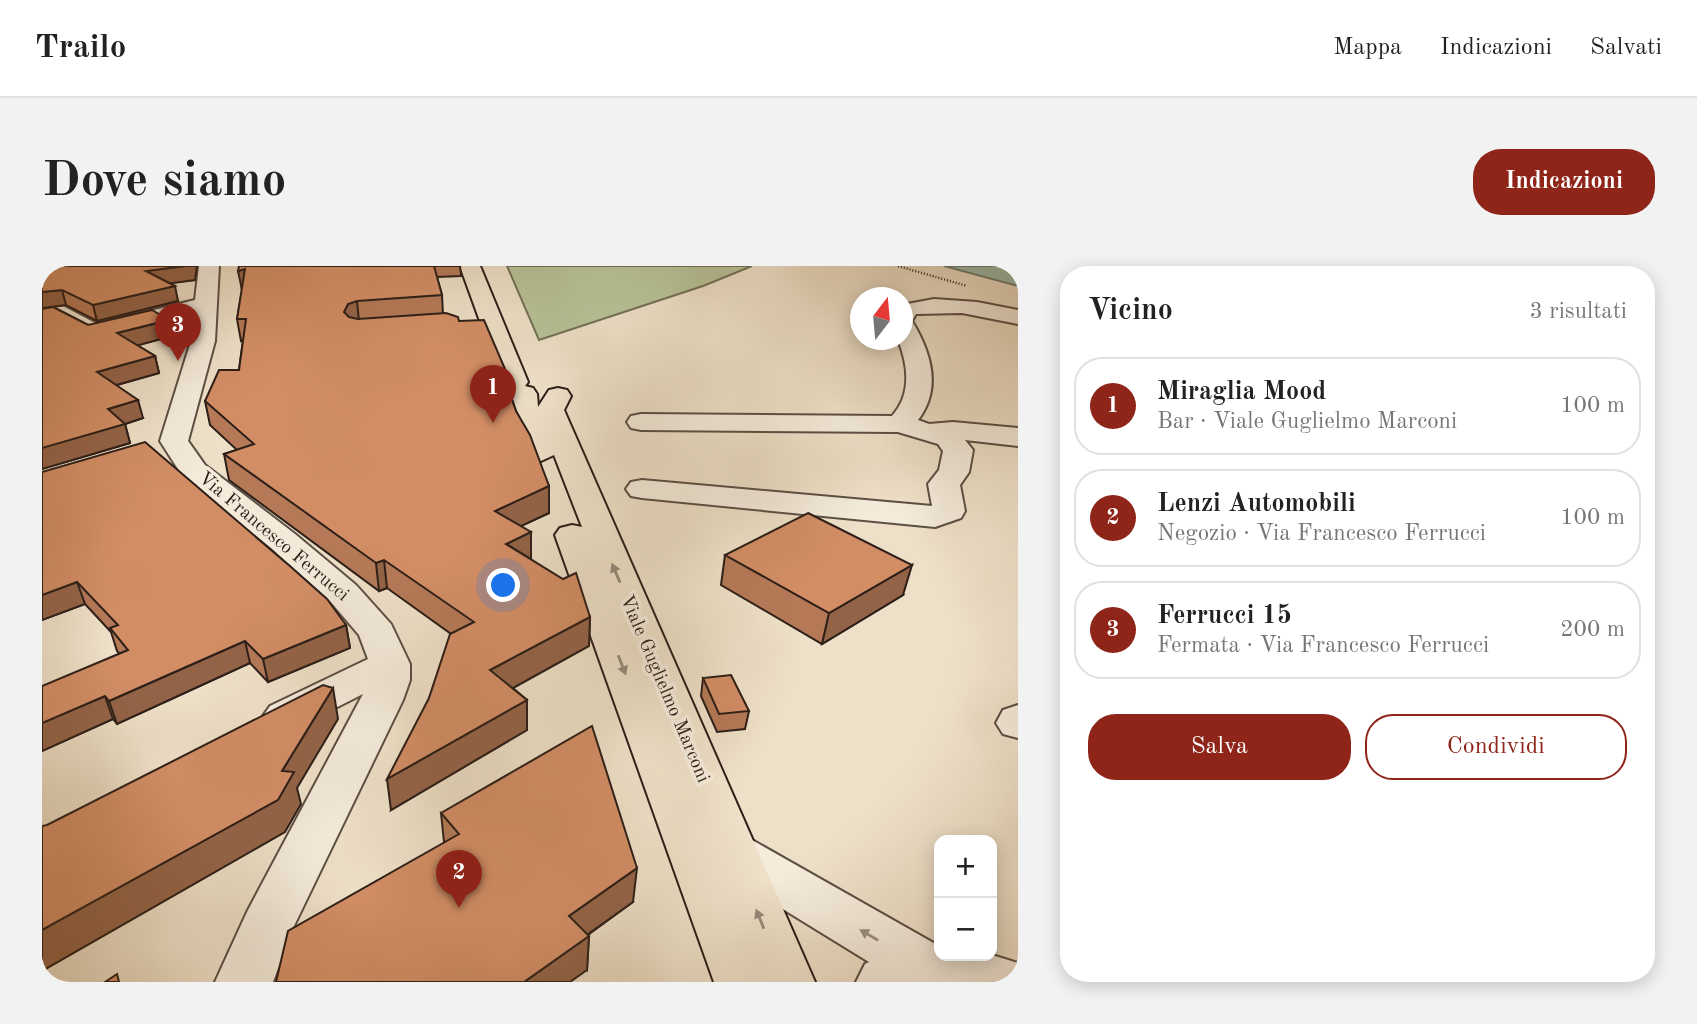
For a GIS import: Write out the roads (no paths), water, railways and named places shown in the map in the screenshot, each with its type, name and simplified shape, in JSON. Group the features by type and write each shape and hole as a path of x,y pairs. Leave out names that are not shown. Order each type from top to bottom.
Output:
{"main road":[{"name":"Viale Guglielmo Marconi","path":"470,266 481,328 536,381"},
{"name":"Viale Guglielmo Marconi","path":"486,266 524,360 550,411 786,982"},
{"name":"Viale Guglielmo Marconi","path":"536,381 525,411 743,982"}],"street":[{"name":"Via Francesco Ferrucci","path":"209,266 203,341 177,424 161,445 283,541 343,593 377,632 390,664"},
{"path":"42,317 61,312 94,332 207,304"},
{"path":"913,308 919,306 980,310 1018,317"},
{"path":"900,424 911,414 922,385 913,343"},
{"path":"641,422 900,424 948,438 958,450 954,472 944,484 949,510 935,517 642,489"},
{"path":"930,432 953,430 1018,437"},
{"path":"245,737 390,664"},
{"path":"244,982 266,928 382,700 389,680 390,664"},
{"path":"734,854 909,977 1000,982"}],"place":[{"name":"Ferrucci 15","path":"178,361"},
{"name":"Miraglia Mood","path":"493,423"},
{"name":"Lenzi Automobili","path":"459,908"}]}
